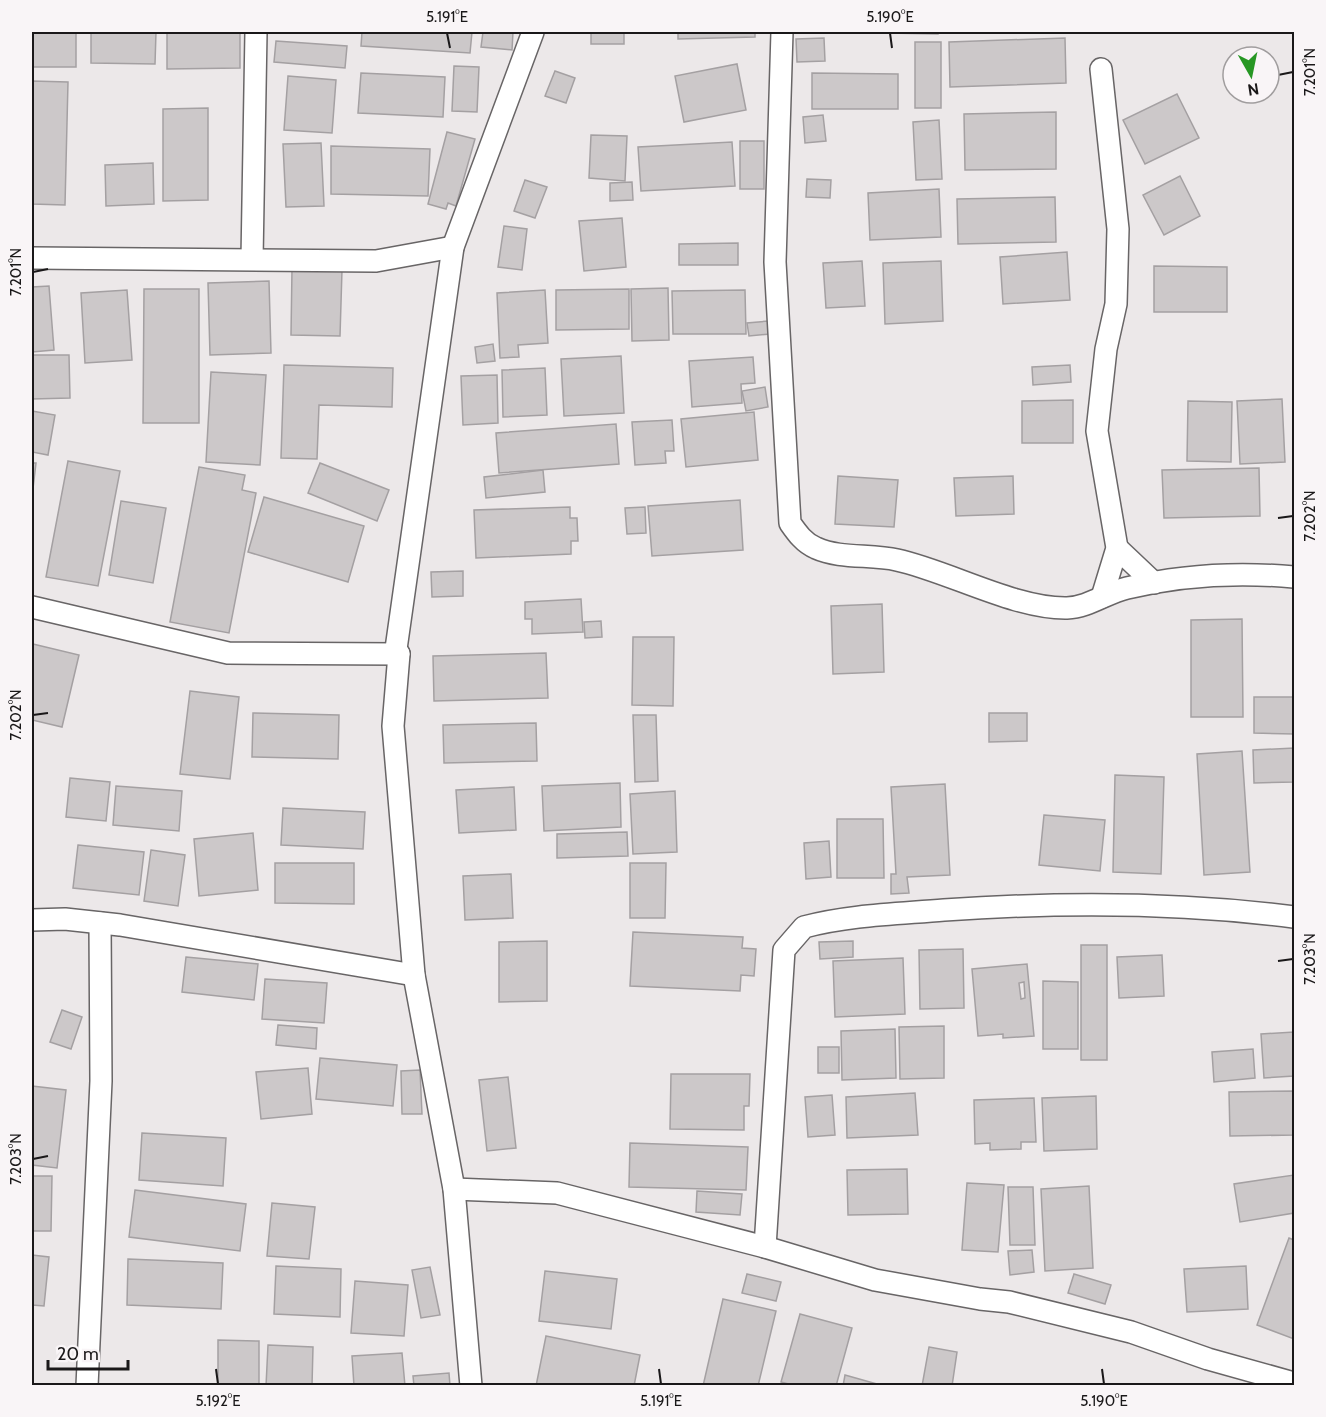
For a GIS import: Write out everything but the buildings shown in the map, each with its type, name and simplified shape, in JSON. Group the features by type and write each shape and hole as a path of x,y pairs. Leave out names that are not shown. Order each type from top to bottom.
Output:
{"street":[{"path":"252,259 256,32"},
{"path":"471,1386 454,1189 414,975 393,726 399,654 396,649 453,247 533,32"},
{"path":"782,32 775,262 790,523 803,540 817,549 898,560 1048,608 1085,606 1102,597 1154,583 1243,574 1294,577"},
{"path":"1101,69 1118,229 1116,304 1106,349 1097,431 1117,548 1102,597"},
{"path":"32,258 376,261 453,247"},
{"path":"1117,548 1154,583"},
{"path":"32,607 228,653 399,654"},
{"path":"765,1247 784,950 804,927 879,915 1022,905 1201,907 1294,917"},
{"path":"32,920 64,919 100,923 414,975"},
{"path":"87,1386 101,1081 100,923"},
{"path":"454,1189 557,1193 765,1247 875,1280 1009,1302 1131,1332 1208,1359 1294,1383"}]}
